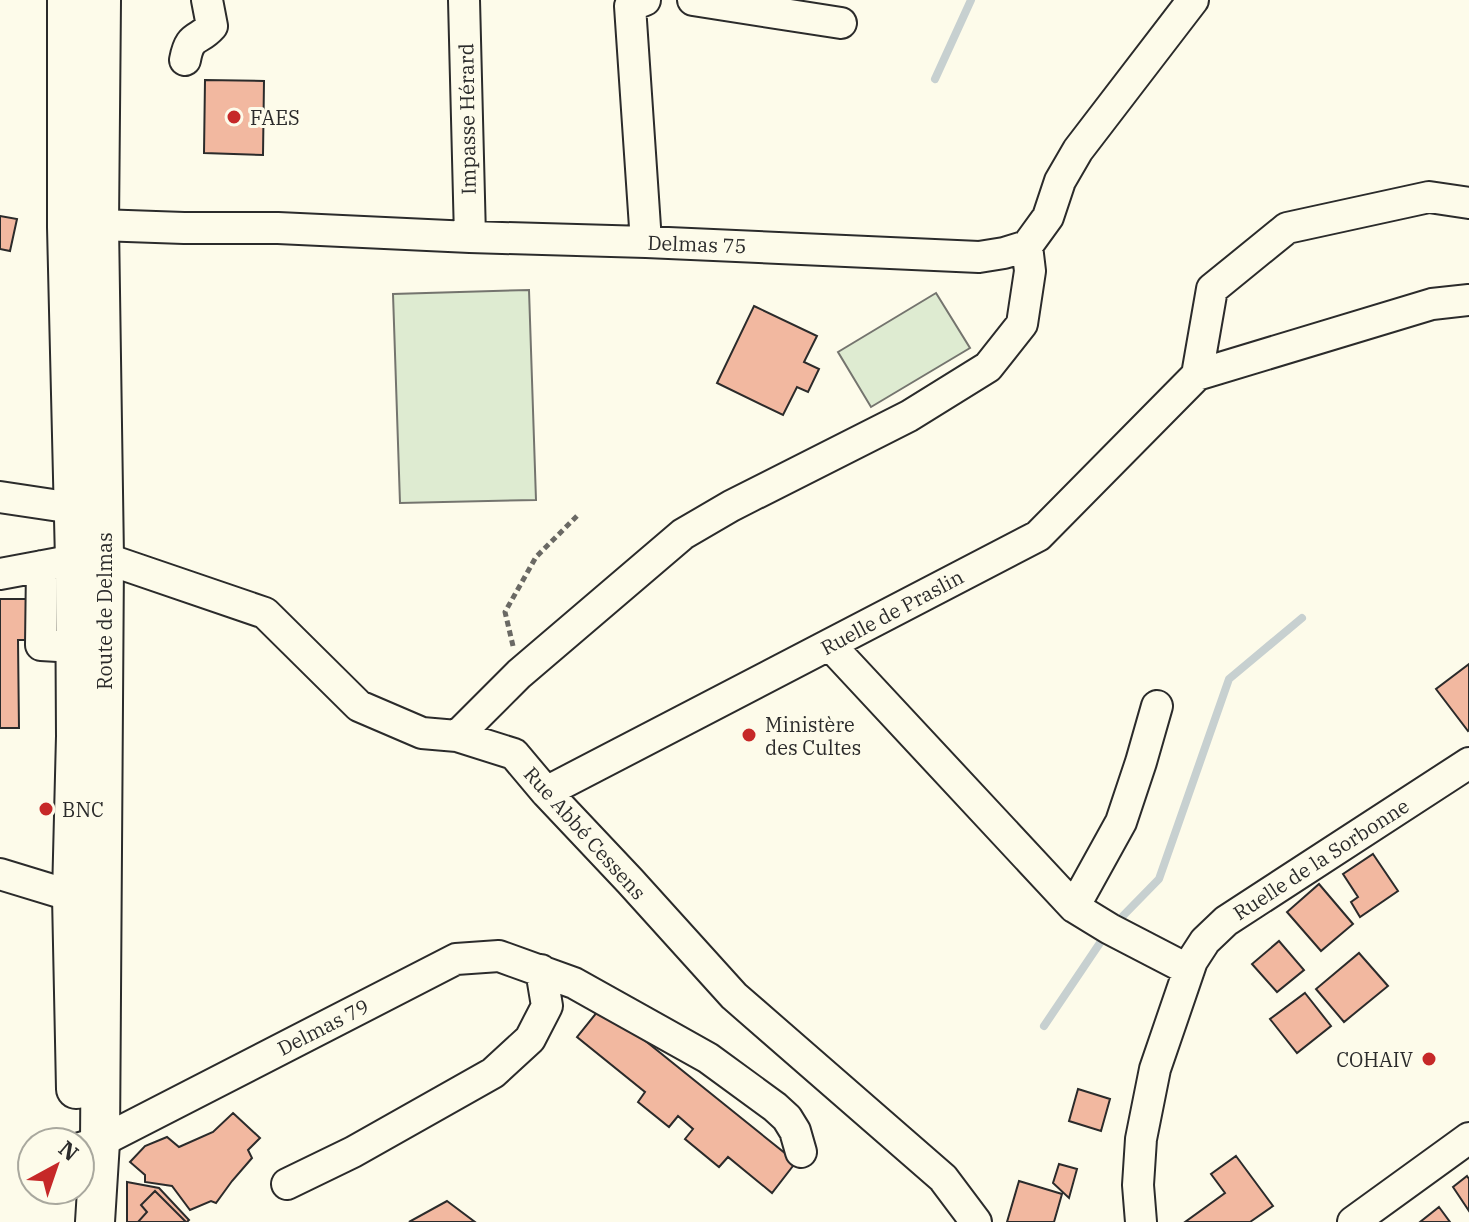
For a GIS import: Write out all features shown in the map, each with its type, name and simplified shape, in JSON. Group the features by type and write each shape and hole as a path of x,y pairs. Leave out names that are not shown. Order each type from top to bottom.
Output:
{"main road":[{"name":"Route de Delmas","path":"67,0 83,226 74,561 76,736 72,896 85,1126"},
{"name":"Route de Delmas","path":"86,1126 73,508 83,226 101,0"}],"street":[{"path":"185,60 188,46 196,36 212,26 207,0"},
{"name":"Impasse Hérard","path":"464,0 470,237"},
{"path":"645,0 630,6 646,242"},
{"path":"693,0 841,23"},
{"path":"457,736 519,674 683,534 731,506 909,416 988,367 1022,324 1030,271 1027,246 1048,217 1060,181 1078,150 1193,0"},
{"path":"1469,203 1429,197 1287,228 1212,289 1197,375 1432,304 1469,300"},
{"name":"Delmas 75","path":"83,226 278,228 979,257 1027,246"},
{"name":"Ruelle de Praslin","path":"546,792 1038,536 1197,375"},
{"path":"0,497 73,508"},
{"path":"0,574 74,561"},
{"name":"Rue Abbé Cessens","path":"74,561 265,613 359,706 422,733 457,736 514,754 734,996 943,1178 976,1222"},
{"path":"830,645 1074,907 1189,970"},
{"path":"1074,907 1121,822 1157,706"},
{"name":"Ruelle de la Sorbonne","path":"1141,1222 1138,1185 1141,1139 1155,1069 1192,961 1205,941 1226,921 1469,763"},
{"path":"0,874 72,896"},
{"name":"Delmas 79","path":"96,1139 456,959 499,956 574,983 708,1058 787,1118 795,1131 801,1152"},
{"path":"287,1184 353,1152 493,1073 530,1039 547,1006 541,970"},
{"path":"1353,1222 1469,1138"}],"path":[{"path":"519,674 505,612 536,557 577,516"}],"green space":[{"path":"529,290 536,500 400,503 393,294"},
{"path":"936,293 970,348 871,407 838,352"}],"building":[{"name":"FAES","path":"205,80 264,81 263,155 204,153"},
{"path":"0,216 17,219 10,251 0,249"},
{"path":"754,306 817,336 804,362 819,369 808,392 797,387 783,415 717,383"},
{"path":"0,599 35,599 35,640 18,640 19,728 0,728"},
{"path":"1469,664 1469,730 1468,731 1436,689"},
{"path":"1373,854 1398,891 1360,917 1351,902 1358,897 1343,874"},
{"path":"1319,884 1353,924 1321,951 1287,912"},
{"path":"1279,941 1304,970 1277,992 1252,964"},
{"path":"1359,953 1388,986 1344,1022 1316,989"},
{"path":"1305,993 1331,1026 1297,1053 1270,1019"},
{"path":"602,1006 796,1162 772,1193 728,1157 719,1167 685,1139 693,1129 678,1116 669,1127 638,1102 645,1092 577,1037"},
{"path":"1078,1089 1110,1099 1101,1131 1069,1121"},
{"path":"233,1113 260,1138 248,1150 252,1158 216,1203 211,1201 190,1210 172,1186 145,1182 145,1175 130,1162 145,1146 167,1137 179,1147 213,1132"},
{"path":"1236,1156 1273,1206 1250,1222 1185,1222 1225,1193 1211,1174"},
{"path":"1059,1164 1077,1169 1069,1198 1053,1183"},
{"path":"1467,1176 1469,1179 1469,1211 1453,1187"},
{"path":"1019,1181 1062,1194 1054,1222 1007,1222"},
{"path":"127,1182 159,1188 189,1220 127,1222"},
{"path":"155,1191 184,1222 138,1222 147,1212 141,1205"},
{"path":"447,1201 475,1222 409,1222"},
{"path":"1439,1207 1450,1222 1420,1222"}],"waterway":[{"path":"935,79 971,0"},
{"path":"1115,924 1159,879 1229,679 1302,618"},
{"path":"1044,1026 1106,934"}],"place":[{"name":"FAES","path":"234,117"},
{"name":"Ministère des Cultes","path":"749,735"},
{"name":"BNC","path":"46,809"},
{"name":"COHAIV","path":"1429,1059"}]}
